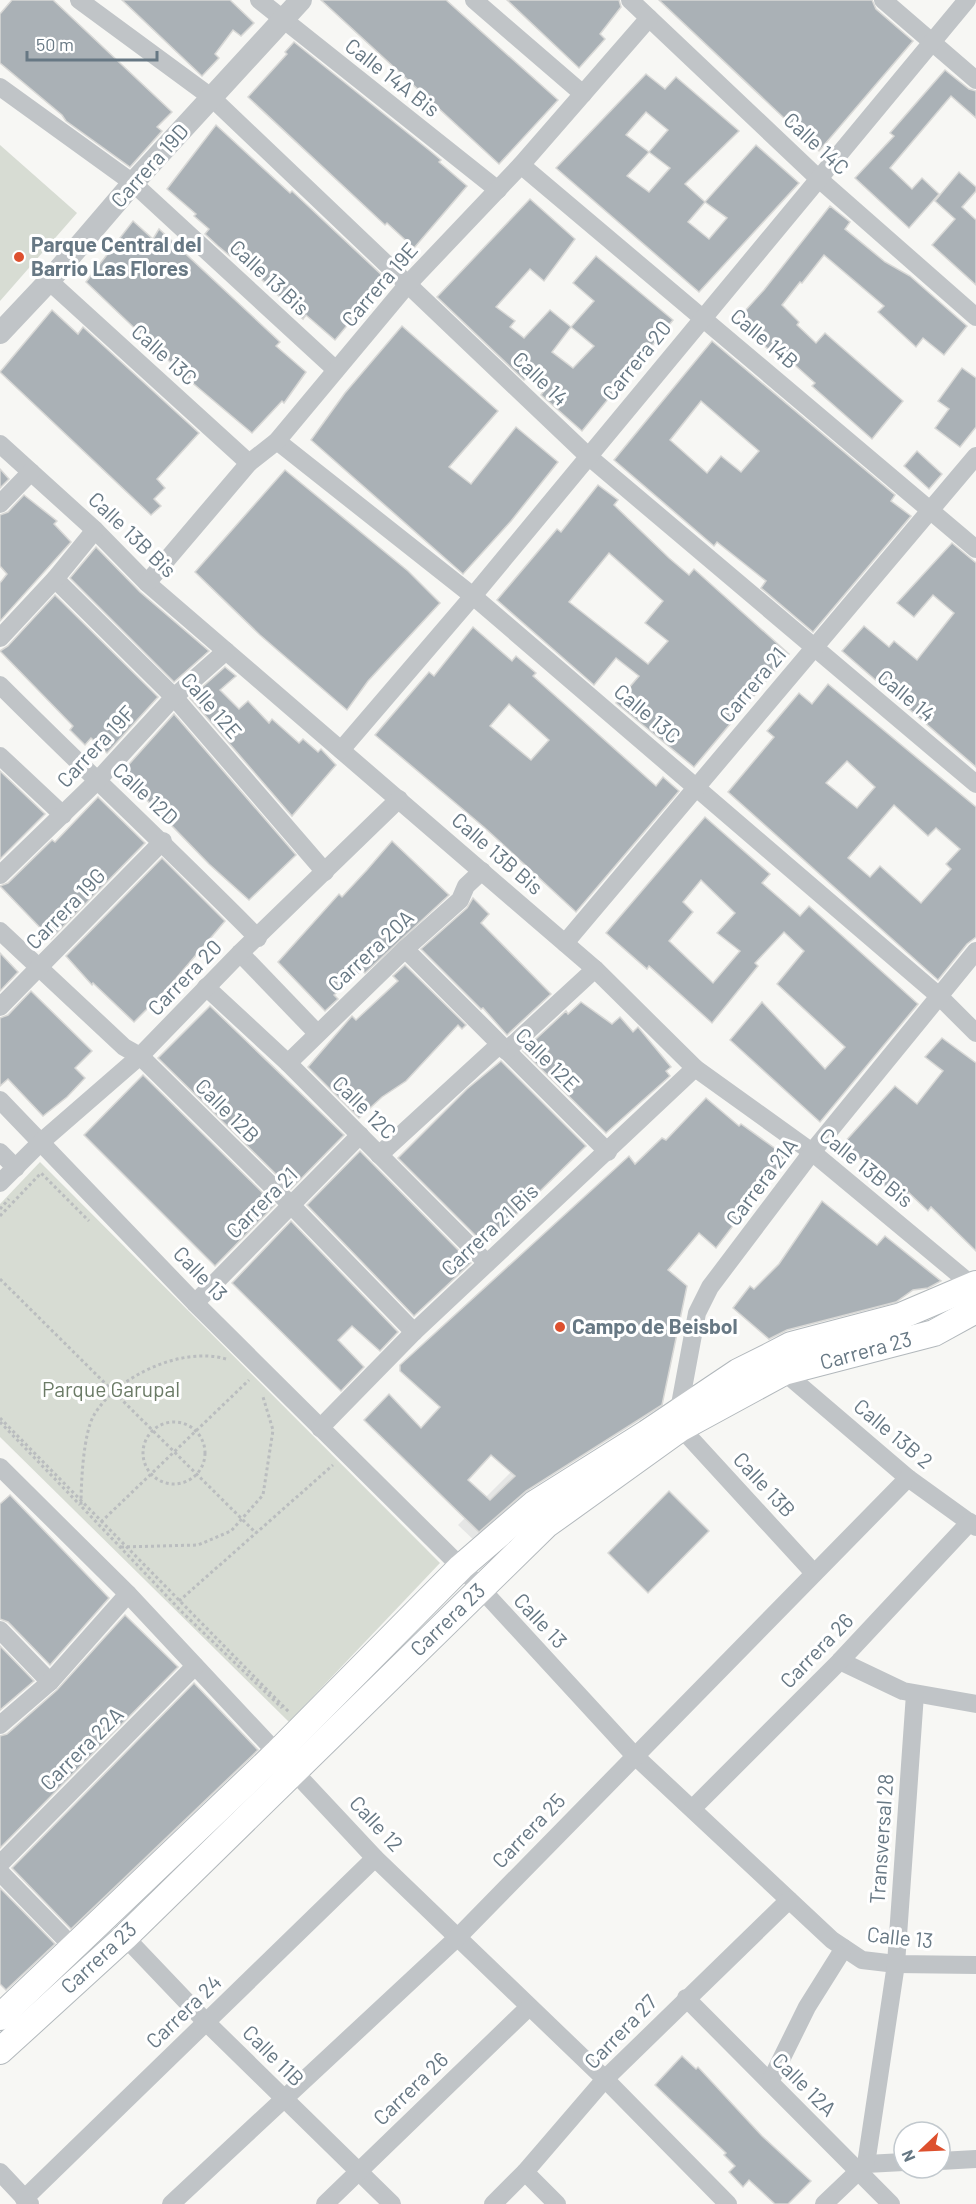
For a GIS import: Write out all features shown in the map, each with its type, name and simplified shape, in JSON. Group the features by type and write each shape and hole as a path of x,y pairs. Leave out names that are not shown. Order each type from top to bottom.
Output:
{"main road":[{"name":"Carrera 23","path":"0,2051 125,1937 286,1761 297,1722 461,1567 534,1504 647,1434 784,1372 934,1333 975,1293"},
{"name":"Carrera 23","path":"2,2012 72,1946 480,1589 546,1525 738,1372 791,1345 975,1293"}],"street":[{"name":"Calle 14","path":"79,0 211,98 588,456 976,784"},
{"name":"Calle 14A Bis","path":"258,0 498,190"},
{"name":"Carrera 19D","path":"0,333 49,281 133,183 301,0"},
{"path":"474,0 583,94"},
{"name":"Calle 14C","path":"630,0 819,179 976,317"},
{"path":"883,0 976,80"},
{"name":"Carrera 20","path":"341,750 473,596 702,316 967,0"},
{"name":"Carrera 19E","path":"147,583 249,463 277,441 408,284 521,165 649,18"},
{"name":"Calle 13 Bis","path":"0,87 133,183 336,370"},
{"name":"Calle 14B","path":"521,165 931,508 976,549"},
{"name":"Calle 13C","path":"49,281 249,463"},
{"name":"Calle 13C","path":"277,441 473,596 939,996 976,1033"},
{"name":"Calle 13B Bis","path":"0,444 95,530 147,583 595,969 695,1068 813,1152 975,1293"},
{"name":"Carrera 21","path":"565,943 976,456"},
{"path":"0,504 31,472"},
{"path":"0,638 56,579 95,530"},
{"name":"Calle 12E","path":"56,579 174,697 325,872"},
{"name":"Carrera 19F","path":"0,875 97,781 174,697 225,651"},
{"name":"Calle 12D","path":"0,685 97,781 163,841 258,938"},
{"path":"0,756 63,815"},
{"name":"Carrera 20","path":"0,1183 41,1142 140,1056 240,953 399,799"},
{"name":"Carrera 19G","path":"0,1007 41,968 163,841"},
{"name":"Carrera 20A","path":"288,1063 405,949 460,900 466,886 482,871"},
{"name":"Calle 12B","path":"0,931 124,1047 140,1056 291,1205 414,1332"},
{"name":"Calle 12E","path":"405,949 608,1152"},
{"name":"Carrera 21A","path":"680,1419 697,1313 711,1287 813,1152 976,951"},
{"path":"240,953 317,1033"},
{"path":"379,1155 595,969"},
{"name":"Calle 12C","path":"206,987 288,1063 487,1263"},
{"name":"Carrera 21 Bis","path":"320,1428 414,1332 695,1068"},
{"name":"Calle 13","path":"0,1100 195,1303 461,1567 634,1755 789,1900 844,1948 862,1960 896,1964 976,1965"},
{"name":"Carrera 21","path":"195,1303 360,1135"},
{"path":"0,1152 16,1168"},
{"name":"Calle 13B 2","path":"784,1372 908,1478 973,1524"},
{"name":"Calle 13B","path":"680,1419 814,1573"},
{"name":"Calle 12","path":"3,1476 128,1594 375,1858 459,1936 605,2079 728,2204"},
{"name":"Carrera 25","path":"171,2204 459,1936 908,1478"},
{"name":"Carrera 26","path":"693,1808 973,1524"},
{"path":"0,1725 50,1682 128,1594"},
{"path":"0,1630 50,1682"},
{"path":"840,1661 889,1687 915,1694 976,1704"},
{"name":"Carrera 22A","path":"0,1864 195,1666"},
{"name":"Transversal 28","path":"863,2168 896,1964 915,1694"},
{"name":"Carrera 24","path":"27,2201 206,2022 375,1858"},
{"path":"0,1872 72,1946"},
{"name":"Carrera 27","path":"493,2204 525,2172 605,2079 789,1900"},
{"name":"Calle 11B","path":"125,1937 206,2022 392,2204"},
{"path":"770,2082 807,2007 844,1948"},
{"name":"Calle 12A","path":"686,1998 770,2082 863,2168 891,2204"},
{"name":"Carrera 26","path":"325,2204 529,2007"},
{"path":"952,2160 976,2159"},
{"path":"824,2204 863,2168 892,2164"},
{"path":"0,2172 27,2201"},
{"path":"525,2172 556,2204"}],"path":[{"path":"0,1216 41,1173 91,1223"},
{"path":"0,1279 256,1533"},
{"path":"221,1353 228,1359"},
{"path":"81,1506 84,1454 93,1416 114,1392 146,1371 175,1358 217,1356 234,1361"},
{"path":"242,1373 255,1385 248,1376"},
{"path":"101,1522 249,1380"},
{"path":"123,1546 198,1545 231,1531 264,1495 273,1430 262,1392 275,1407"},
{"path":"0,1420 101,1522 183,1613 297,1722"},
{"path":"0,1420 81,1506 179,1601 297,1722"},
{"path":"177,1421 198,1431 204,1450 197,1476 182,1484 167,1485 151,1476 143,1455 152,1430 161,1423 177,1421"},
{"path":"179,1601 333,1465 340,1472"}],"shaded area":[{"path":"511,1472 534,1494 478,1544 458,1525"}],"green space":[{"name":"Parque Central del Barrio Las Flores","path":"0,145 77,213 0,301"},
{"name":"Parque Garupal","path":"40,1162 440,1563 289,1722 0,1437 0,1204"}],"building":[{"path":"12,0 53,0 172,112 157,127 162,131 130,167 66,121 62,115 0,63 0,14"},
{"path":"122,0 230,0 254,23 241,36 233,30 215,54 219,58 202,76"},
{"path":"321,0 446,0 558,100 499,164"},
{"path":"507,0 619,0 621,7 600,34 605,39 579,68"},
{"path":"659,0 872,0 876,9 913,41 819,151"},
{"path":"294,42 429,150 441,160 439,162 467,186 414,248 387,223 385,225 248,97 287,54 285,52"},
{"path":"945,70 969,89 976,91 976,118 951,96 890,168 912,189 922,178 939,194 909,228 855,178 894,136 890,133"},
{"path":"646,74 665,89 676,77 739,131 685,184 705,202 756,145 799,183 699,292 556,168","holes":["646,112 668,130 649,152 626,135","649,152 670,168 649,192 627,176","705,202 727,218 709,239 688,222"]},
{"path":"216,125 290,193 292,191 386,279 335,340 306,315 303,319 233,252 230,256 218,246 205,234 209,229 194,216 196,214 167,189"},
{"path":"959,172 976,187 976,191 962,207 976,220 976,285 932,245 955,219 935,201"},
{"path":"530,199 575,239 544,281 530,269 496,307 515,321 510,327 524,338 550,310 571,327 594,301 573,283 596,256 673,320 582,431 541,395 550,383 533,370 524,380 437,297","holes":["571,327 594,346 573,368 552,352"]},
{"path":"830,206 850,222 845,229 885,262 910,276 967,326 944,355 923,338 916,347 878,312 884,306 824,255 802,283 800,282 782,305 799,322 797,325 816,343 825,333 903,401 872,439 812,386 815,383 777,349 773,353 735,322 764,290"},
{"path":"133,221 153,239 159,229 280,342 276,346 306,372 284,403 282,401 252,433 189,380 86,282"},
{"path":"52,310 78,334 83,327 199,433 157,479 165,488 154,499 161,506 151,515 0,372"},
{"path":"402,326 498,411 449,467 471,484 516,427 558,462 511,521 463,574 311,440 345,393"},
{"path":"712,341 895,495 891,501 911,516 813,632 761,588 766,581 717,542 714,546 614,460","holes":["701,401 759,451 741,472 721,456 707,473 670,440"]},
{"path":"962,368 976,378 976,427 960,447 935,428 949,409 938,401"},
{"path":"917,451 942,474 929,489 904,466"},
{"path":"0,469 9,479 0,488"},
{"path":"285,470 408,571 440,603 368,681 347,710 260,635 195,572"},
{"path":"598,485 618,500 614,505 669,558 689,575 694,569 789,654 694,767 616,703 639,676 616,658 594,685 497,600 557,529 561,532","holes":["609,553 663,601 645,623 668,641 648,664 569,602"]},
{"path":"24,495 57,521 54,524 71,542 0,621 0,583 7,574 0,566 0,515 8,512"},
{"path":"952,543 976,563 976,767 842,651 864,626 889,647 894,641 917,660 954,613 933,595 914,617 897,603"},
{"path":"96,547 140,592 209,651 174,682 70,578"},
{"path":"55,595 158,697 107,753 91,738 85,745 70,730 73,726 0,651 8,646"},
{"path":"473,627 512,661 516,656 536,673 533,676 656,786 663,777 679,791 576,912 485,828 375,735 429,672 434,676","holes":["509,704 549,740 531,760 490,726"]},
{"path":"225,667 236,676 220,690 239,709 248,701 269,723 272,719 299,743 303,739 318,752 321,749 336,765 292,816 190,698"},
{"path":"828,684 976,807 976,937 967,944 938,980 728,792 774,737 767,731 799,693 812,704","holes":["847,761 875,787 857,808 826,783","894,805 928,836 936,828 960,849 946,864 951,869 921,903 880,866 870,877 848,858"]},
{"path":"174,714 296,855 249,900 209,864 142,795 145,793 123,771"},
{"path":"0,771 45,814 0,859"},
{"path":"98,797 145,843 51,939 0,886 8,883 52,840 55,842"},
{"path":"705,817 770,874 762,883 800,916 809,906 918,1004 820,1122 730,1040 762,1002 825,1069 845,1047 777,984 804,951 784,932 755,963 758,966 712,1023 649,966 647,969 606,933","holes":["701,880 735,913 717,933 740,951 713,983 669,941 693,912 683,902"]},
{"path":"392,841 449,895 365,973 362,970 334,995 338,999 325,1011 278,962 339,894 342,897"},
{"path":"162,858 225,921 167,989 134,1022 93,983 92,985 66,956"},
{"path":"473,898 489,914 481,923 551,994 507,1035 483,1008 481,1009 421,949 467,908"},
{"path":"0,953 18,972 0,991"},
{"path":"405,965 466,1025 462,1029 458,1025 406,1081 382,1097 359,1118 308,1067 352,1016 356,1020 398,981 393,976"},
{"path":"31,991 92,1051 75,1068 85,1078 67,1097 43,1116 8,1079 0,1086 0,1018 8,1015"},
{"path":"581,1002 612,1024 620,1017 633,1032 638,1027 671,1067 666,1071 670,1076 606,1133 523,1051 566,1011 568,1014"},
{"path":"210,1006 344,1135 291,1189 158,1058"},
{"path":"942,1038 976,1063 976,1251 931,1207 928,1211 909,1193 903,1202 882,1183 884,1179 843,1144 895,1086 917,1104 943,1071 925,1057"},
{"path":"501,1061 586,1146 485,1245 398,1158 467,1089"},
{"path":"143,1075 275,1205 215,1266 84,1135"},
{"name":"Campo de Beisbol","path":"706,1098 739,1126 741,1124 787,1157 760,1188 755,1185 734,1214 739,1218 716,1248 699,1233 668,1270 687,1286 662,1405 526,1491 479,1532 364,1420 389,1394 421,1428 440,1407 400,1371 400,1365 629,1156 635,1164 662,1138 666,1140","holes":["491,1455 515,1476 490,1500 468,1480"]},
{"path":"360,1151 471,1263 414,1316 307,1205"},
{"path":"822,1201 877,1245 885,1236 941,1281 928,1288 913,1290 896,1302 787,1330 769,1339 733,1308 750,1286 754,1289 779,1264"},
{"path":"291,1221 398,1332 380,1351 352,1326 338,1340 364,1367 341,1391 232,1283"},
{"path":"669,1491 709,1531 648,1593 608,1553"},
{"path":"10,1495 109,1598 50,1665 8,1622 0,1619 0,1504"},
{"path":"125,1615 178,1667 0,1848 0,1736 7,1734 57,1690"},
{"path":"0,1646 34,1681 0,1710"},
{"path":"194,1683 258,1750 71,1929 12,1868"},
{"path":"0,1888 55,1944 6,1990 0,1984"},
{"path":"682,2056 696,2069 698,2067 762,2136 811,2181 788,2204 775,2204 749,2180 743,2187 729,2172 735,2166 724,2155 726,2153 655,2085"}],"place":[{"name":"Parque Central del Barrio Las Flores","path":"19,257"},
{"name":"Campo de Beisbol","path":"560,1327"}]}
